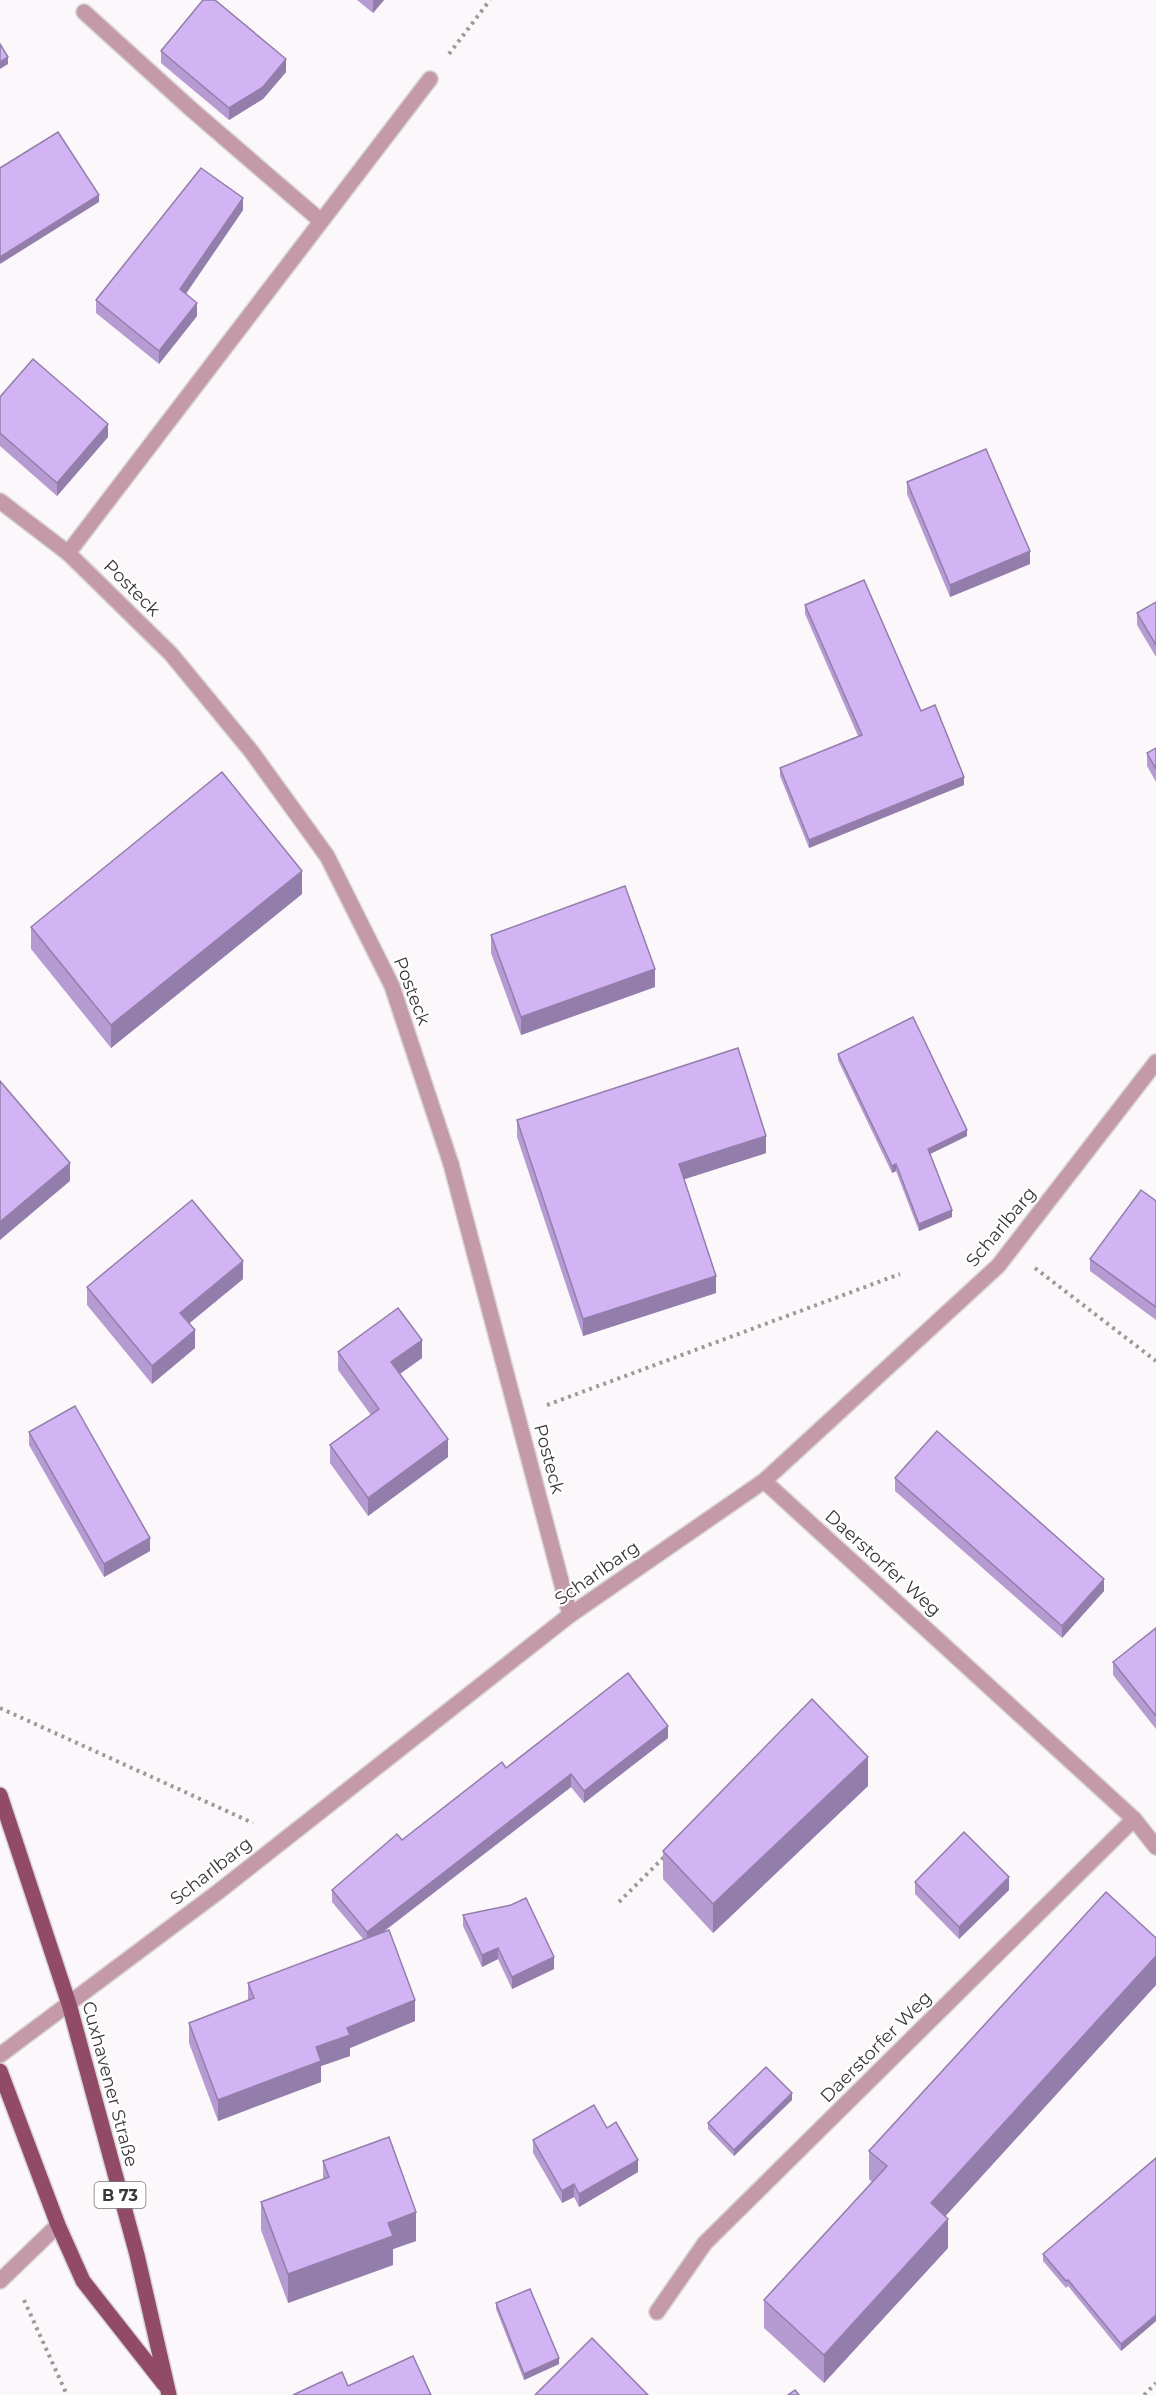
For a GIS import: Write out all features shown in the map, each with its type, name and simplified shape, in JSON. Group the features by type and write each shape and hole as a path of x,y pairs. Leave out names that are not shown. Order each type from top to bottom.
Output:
{"main road":[{"name":"Cuxhavener Straße","path":"0,1795 69,2004 137,2255 168,2392"},
{"name":"Cuxhavener Straße","path":"0,2071 58,2225 83,2281 168,2392"}],"street":[{"path":"84,12 191,109 321,221"},
{"path":"68,553 430,79"},
{"name":"Posteck","path":"0,501 68,553 171,654 251,751 327,856 392,986 451,1164 570,1615"},
{"name":"Scharlbarg","path":"0,2055 218,1892 570,1615 764,1481 998,1266 1156,1062"},
{"name":"Daerstorfer Weg","path":"764,1481 1134,1820 1156,1847"},
{"name":"Daerstorfer Weg","path":"657,2312 705,2243 1134,1820"},
{"path":"0,2281 58,2225"}],"path":[{"path":"430,79 490,0"},
{"path":"1011,1250 1156,1361"},
{"path":"518,1415 900,1274"},
{"path":"0,1708 285,1838"},
{"path":"619,1902 668,1853"},
{"path":"12,2270 67,2395"},
{"path":"1144,2395 1156,2383"}],"building":[{"path":"203,0 215,0 286,59 263,87 229,108 161,51"},
{"path":"0,44 8,57 0,62"},
{"path":"58,132 99,195 0,257 0,168"},
{"path":"201,168 243,198 180,289 197,303 159,351 96,300"},
{"path":"33,359 108,424 57,483 0,433 0,397"},
{"path":"986,449 1030,551 950,585 907,482"},
{"path":"864,580 921,711 935,705 964,777 809,840 780,768 862,735 805,605"},
{"path":"1156,602 1156,645 1137,613"},
{"path":"1156,748 1156,769 1147,753"},
{"path":"222,772 302,871 111,1025 31,927"},
{"path":"625,886 655,969 521,1017 491,935"},
{"path":"913,1017 967,1130 928,1149 952,1210 919,1224 896,1164 892,1166 838,1054"},
{"path":"738,1048 766,1136 679,1164 716,1276 583,1319 517,1120"},
{"path":"0,1081 70,1163 0,1222"},
{"path":"1141,1190 1156,1201 1156,1307 1090,1259"},
{"path":"192,1200 243,1261 180,1313 195,1330 152,1366 87,1287"},
{"path":"398,1308 422,1340 391,1362 448,1439 368,1498 330,1445 379,1409 338,1352"},
{"path":"75,1406 150,1538 104,1564 29,1432"},
{"path":"937,1431 1104,1579 1062,1626 895,1478"},
{"path":"1156,1628 1156,1716 1113,1662"},
{"path":"628,1673 668,1726 584,1791 571,1774 367,1932 332,1890 397,1834 402,1840 502,1762 506,1768"},
{"path":"812,1699 868,1757 713,1904 663,1851"},
{"path":"964,1832 1009,1877 959,1927 915,1882"},
{"path":"1106,1892 1156,1938 1156,1956 931,2203 948,2219 824,2355 764,2300 887,2166 869,2151"},
{"path":"526,1898 554,1957 512,1977 498,1948 482,1955 463,1915 511,1905"},
{"path":"389,1930 415,2000 347,2028 350,2035 316,2047 321,2061 218,2100 189,2023 254,1998 248,1983"},
{"path":"766,2067 792,2093 734,2150 708,2123"},
{"path":"594,2105 607,2128 616,2122 638,2160 579,2194 574,2184 562,2191 533,2140"},
{"path":"389,2137 416,2212 388,2223 393,2236 288,2274 261,2202 329,2177 323,2161"},
{"path":"1156,2158 1156,2315 1121,2344 1068,2280 1066,2281 1043,2254"},
{"path":"530,2289 559,2358 524,2374 496,2303"},
{"path":"592,2338 648,2395 535,2395"},
{"path":"413,2356 431,2395 293,2395 342,2372 348,2386"},
{"path":"795,2390 799,2395 788,2395"}]}
